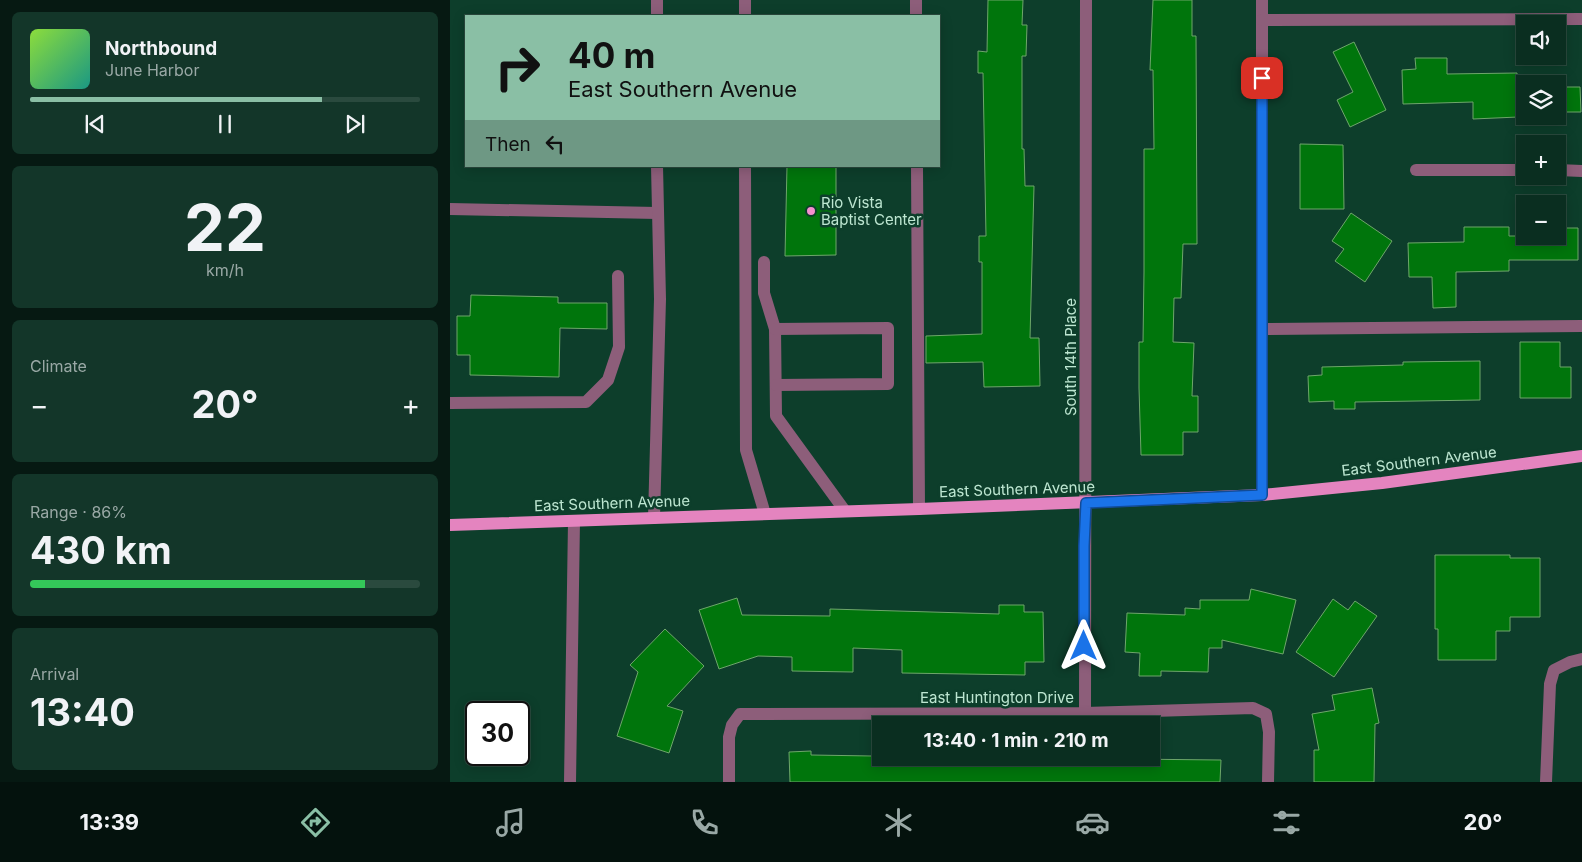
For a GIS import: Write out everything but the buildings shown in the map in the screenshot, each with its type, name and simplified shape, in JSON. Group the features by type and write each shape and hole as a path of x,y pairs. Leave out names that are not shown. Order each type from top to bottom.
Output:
{"main road":[{"name":"East Southern Avenue","path":"450,525 1262,495 1382,483 1582,456"}],"street":[{"path":"657,0 657,15"},
{"path":"745,0 745,15"},
{"path":"916,0 916,15"},
{"name":"South 14th Place","path":"1085,713 1086,0"},
{"path":"1262,0 1262,495"},
{"path":"1262,20 1582,19"},
{"path":"654,518 660,299 657,167"},
{"path":"745,167 746,450 765,514"},
{"path":"917,167 919,509"},
{"path":"1416,170 1516,170"},
{"path":"1566,170 1582,171"},
{"path":"450,209 657,213"},
{"path":"764,262 764,293 775,329 776,416 845,511"},
{"path":"450,403 586,402 608,380 619,347 618,276"},
{"path":"1263,328 1582,326"},
{"path":"775,329 888,328 888,384 776,385"},
{"path":"570,782 574,521"},
{"path":"1546,782 1550,684 1554,670 1570,662 1582,659"},
{"name":"East Huntington Drive","path":"729,782 729,737 732,725 740,714 1085,713 1253,708 1266,714 1269,732 1268,782"}],"place":[{"name":"Rio Vista Baptist Center","path":"811,211"}],"route":[{"path":"1084,646 1086,503 1262,495 1262,78"}]}
